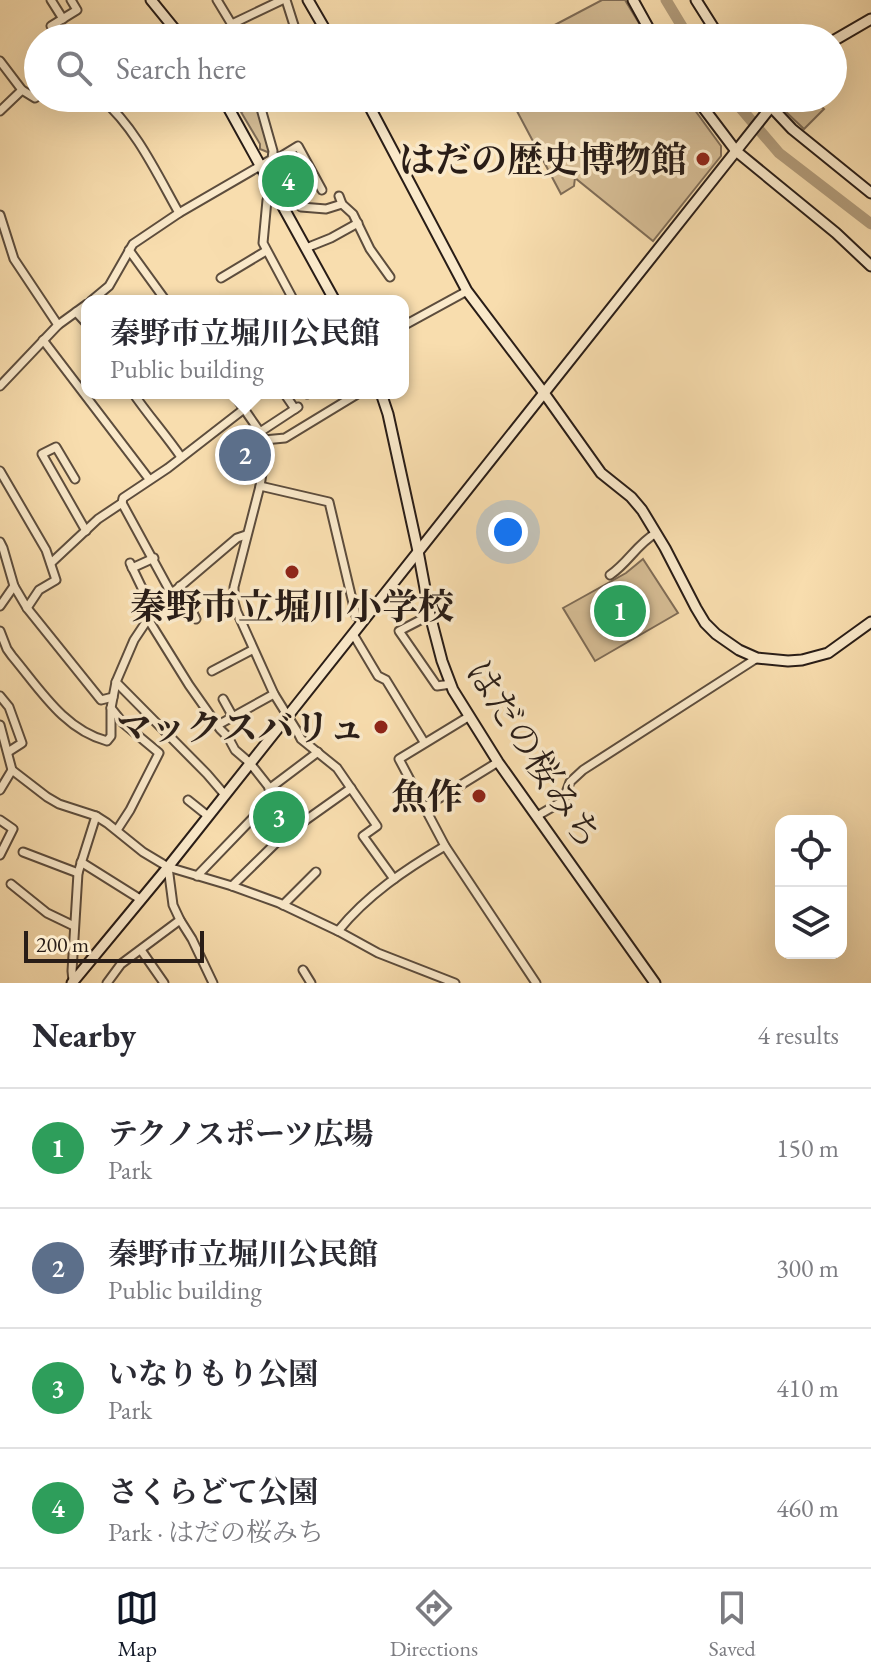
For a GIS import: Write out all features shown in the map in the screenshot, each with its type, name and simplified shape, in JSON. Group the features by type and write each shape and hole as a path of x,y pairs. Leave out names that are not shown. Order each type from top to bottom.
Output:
{"street":[{"path":"51,0 63,19"},
{"path":"54,24 77,10 71,0"},
{"path":"151,0 171,24"},
{"path":"217,0 232,24 284,0 293,24"},
{"path":"308,0 322,24"},
{"path":"633,0 646,24"},
{"path":"696,0 711,24"},
{"path":"847,33 871,19"},
{"path":"0,61 22,90 0,111"},
{"path":"116,112 139,143 179,213"},
{"path":"231,112 332,295"},
{"path":"262,112 274,156"},
{"path":"372,112 467,291 601,473 631,497 656,533 705,623 727,643 757,658 788,661 828,653 871,622"},
{"path":"707,112 736,151 836,233 871,266"},
{"path":"73,982 168,867 767,112"},
{"path":"772,112 871,193"},
{"path":"274,156 280,157 298,146 322,190"},
{"path":"98,295 109,286 133,244 274,156"},
{"path":"276,194 267,200 263,243 291,295"},
{"path":"301,207 326,209 340,198 353,214 370,249 390,277"},
{"path":"0,215 14,259 58,325"},
{"path":"306,248 358,223"},
{"path":"129,250 162,295"},
{"path":"221,278 266,251"},
{"path":"409,323 467,291"},
{"path":"0,386 58,325 81,308"},
{"path":"76,312 81,317"},
{"path":"43,340 81,388"},
{"path":"89,399 149,479"},
{"path":"137,399 181,457"},
{"path":"237,399 262,436 266,449 233,596 237,612 274,694 301,739 332,763 377,826 363,836 394,879"},
{"path":"262,436 297,408 289,399"},
{"path":"262,436 285,438 344,399"},
{"name":"はだの桜みち","path":"383,399 430,615 451,684 468,717 498,762 655,983"},
{"path":"51,563 98,519 122,503 121,500 244,409"},
{"path":"75,479 56,447 42,454 86,531"},
{"path":"0,471 40,538 56,580 39,590 27,608"},
{"path":"260,486 329,502 356,616 363,621"},
{"path":"122,503 171,593"},
{"path":"610,575 622,567 639,545 656,533"},
{"path":"0,631 12,656 62,715 81,731 103,741 110,740 116,682 128,652 151,615 171,593 237,538 246,535"},
{"path":"0,542 14,586 27,608 101,700 113,697"},
{"path":"154,558 131,566 151,615 189,685 235,750 250,763 298,824"},
{"path":"0,606 14,586"},
{"path":"180,586 196,619"},
{"path":"430,615 399,631 437,686 451,684"},
{"path":"353,634 424,742"},
{"path":"212,671 252,650"},
{"path":"537,816 563,801 570,782 583,770 757,658"},
{"path":"116,682 225,795"},
{"path":"218,725 274,694"},
{"path":"0,696 9,707 22,743 8,752"},
{"path":"223,699 233,717"},
{"path":"0,711 9,707"},
{"path":"111,708 123,723 159,753 117,830"},
{"path":"468,717 399,759 445,846 536,983"},
{"path":"0,725 12,770 59,804 96,816 168,867 283,905 378,953 455,983"},
{"path":"197,876 272,792 318,752"},
{"path":"425,807 498,762"},
{"path":"0,790 12,770"},
{"path":"232,886 298,824 351,788"},
{"path":"188,800 208,816"},
{"path":"73,982 78,873 96,816"},
{"path":"0,820 13,829 0,855"},
{"path":"338,931 367,900 445,846"},
{"path":"23,852 78,873"},
{"path":"81,862 140,899"},
{"path":"168,867 171,896 180,920 213,983"},
{"path":"283,905 316,872"},
{"path":"16,884 47,913 74,926"},
{"path":"107,983 121,964 180,920"},
{"path":"141,950 164,983"},
{"path":"303,970 311,983"}],"shaded area":[{"path":"602,0 625,0 640,24 557,24"},
{"path":"241,112 260,112 270,153 260,149"},
{"path":"517,112 696,112 721,146 721,156 653,241 575,178 574,186 561,194"},
{"path":"786,112 821,112 804,129"},
{"path":"281,158 305,198 301,206 296,207 272,163"},
{"path":"643,559 678,613 595,661 563,608 626,573"},
{"path":"273,801 294,823 285,832 263,812"}],"waterway":[{"path":"666,0 681,24"},
{"path":"744,112 779,153 871,224"}],"place":[{"name":"はだの歴史博物館","path":"703,159"},
{"name":"さくらどて公園","path":"288,181"},
{"name":"秦野市立堀川公民館","path":"245,455"},
{"name":"秦野市立堀川小学校","path":"292,572"},
{"name":"テクノスポーツ広場","path":"620,611"},
{"name":"マックスバリュ","path":"381,727"},
{"name":"魚作","path":"479,796"},
{"name":"いなりもり公園","path":"279,817"}]}
